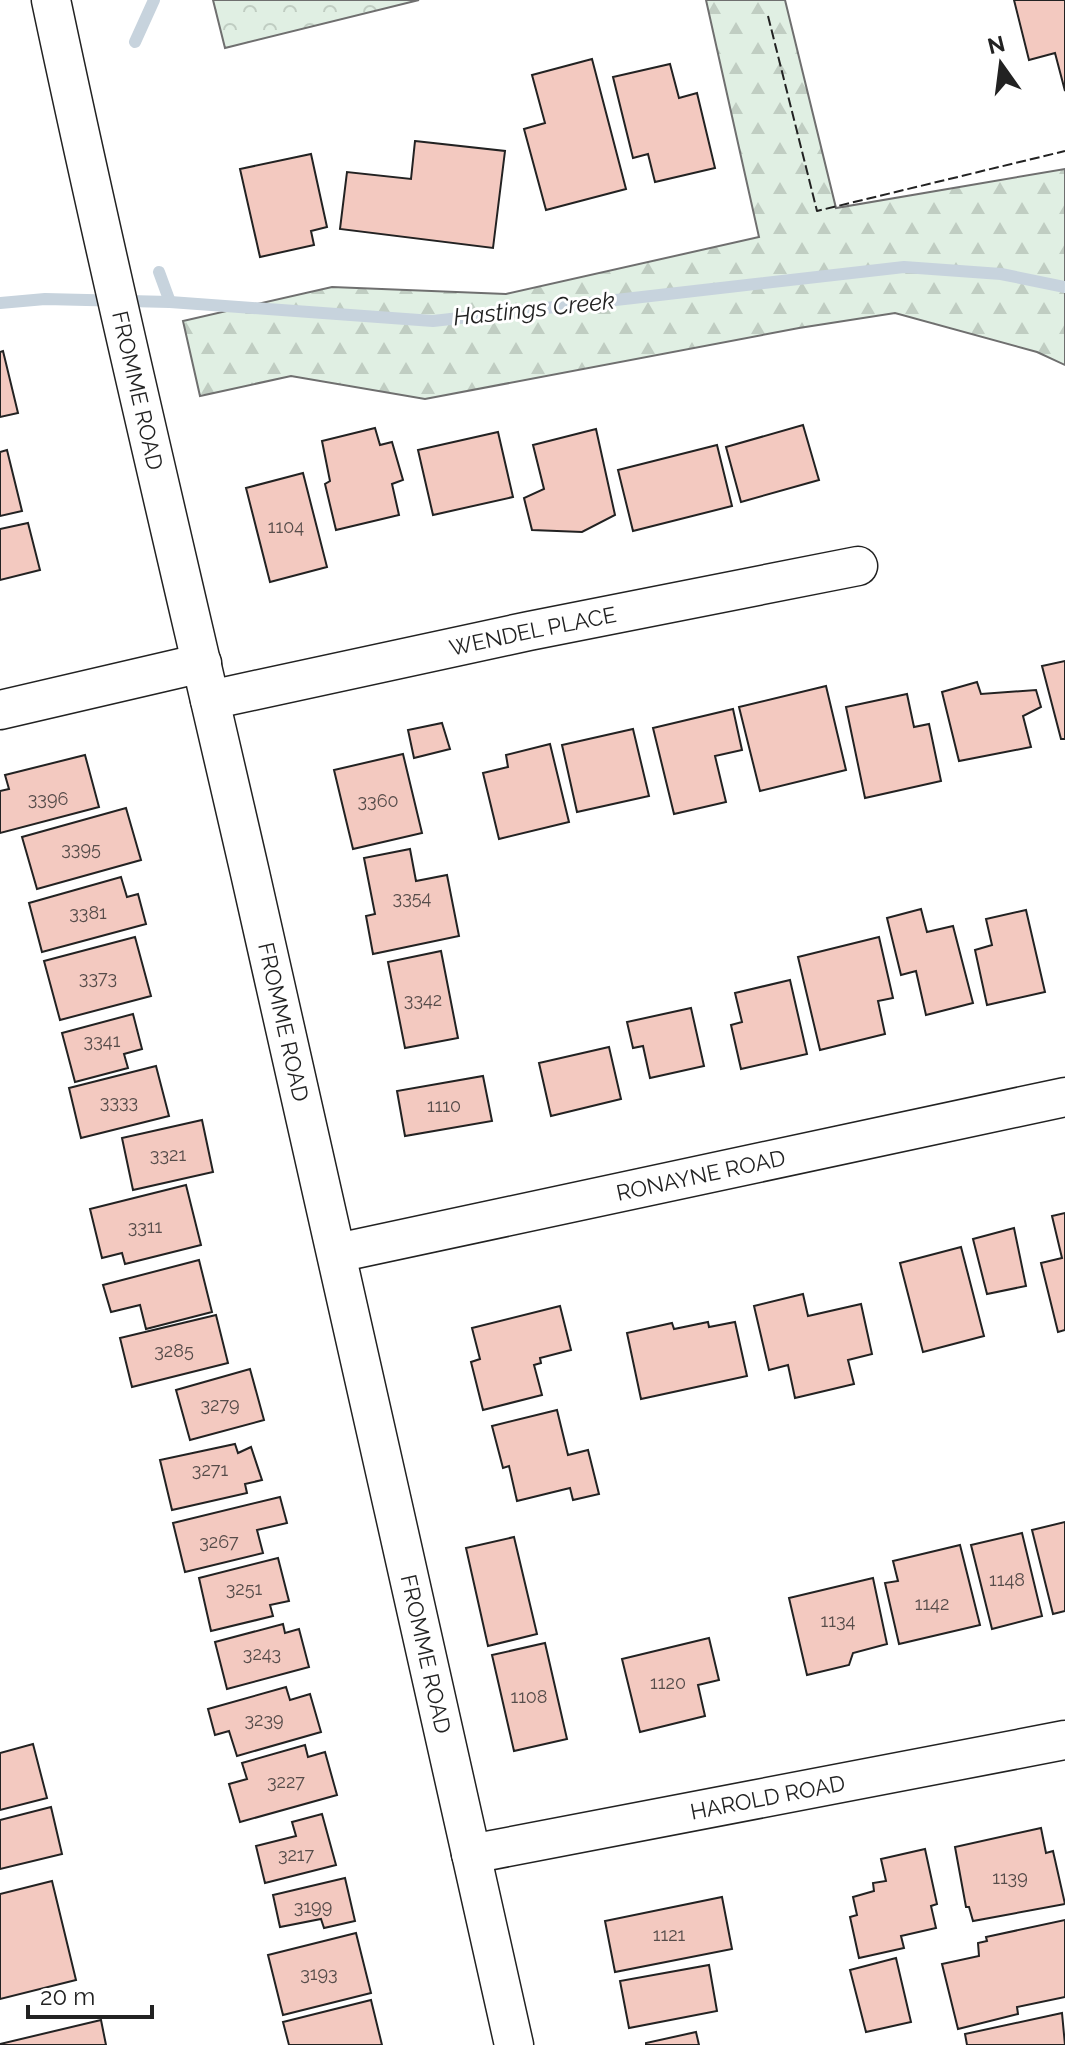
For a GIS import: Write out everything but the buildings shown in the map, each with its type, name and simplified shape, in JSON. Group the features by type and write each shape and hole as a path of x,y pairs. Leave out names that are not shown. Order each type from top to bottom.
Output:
{"street":[{"name":"FROMME ROAD","path":"51,0 110,280 202,663 514,2045"},
{"name":"WENDEL PLACE","path":"210,700 529,631 858,566"},
{"path":"0,710 202,663"},
{"name":"RONAYNE ROAD","path":"337,1253 1065,1097"},
{"name":"HAROLD ROAD","path":"471,1854 1065,1740"}],"green space":[{"path":"213,0 419,0 225,48"},
{"path":"706,0 785,0 836,208 1065,169 1065,365 1037,352 895,313 799,328 425,399 291,376 200,396 183,321 332,287 506,294 759,237"}],"waterway":[{"path":"135,42 154,0"},
{"name":"Hastings Creek","path":"0,303 45,299 170,302 433,321 904,267 1001,274 1065,287"},
{"path":"159,272 170,302"}],"fence":[{"path":"768,16 817,211 1065,151"}]}
